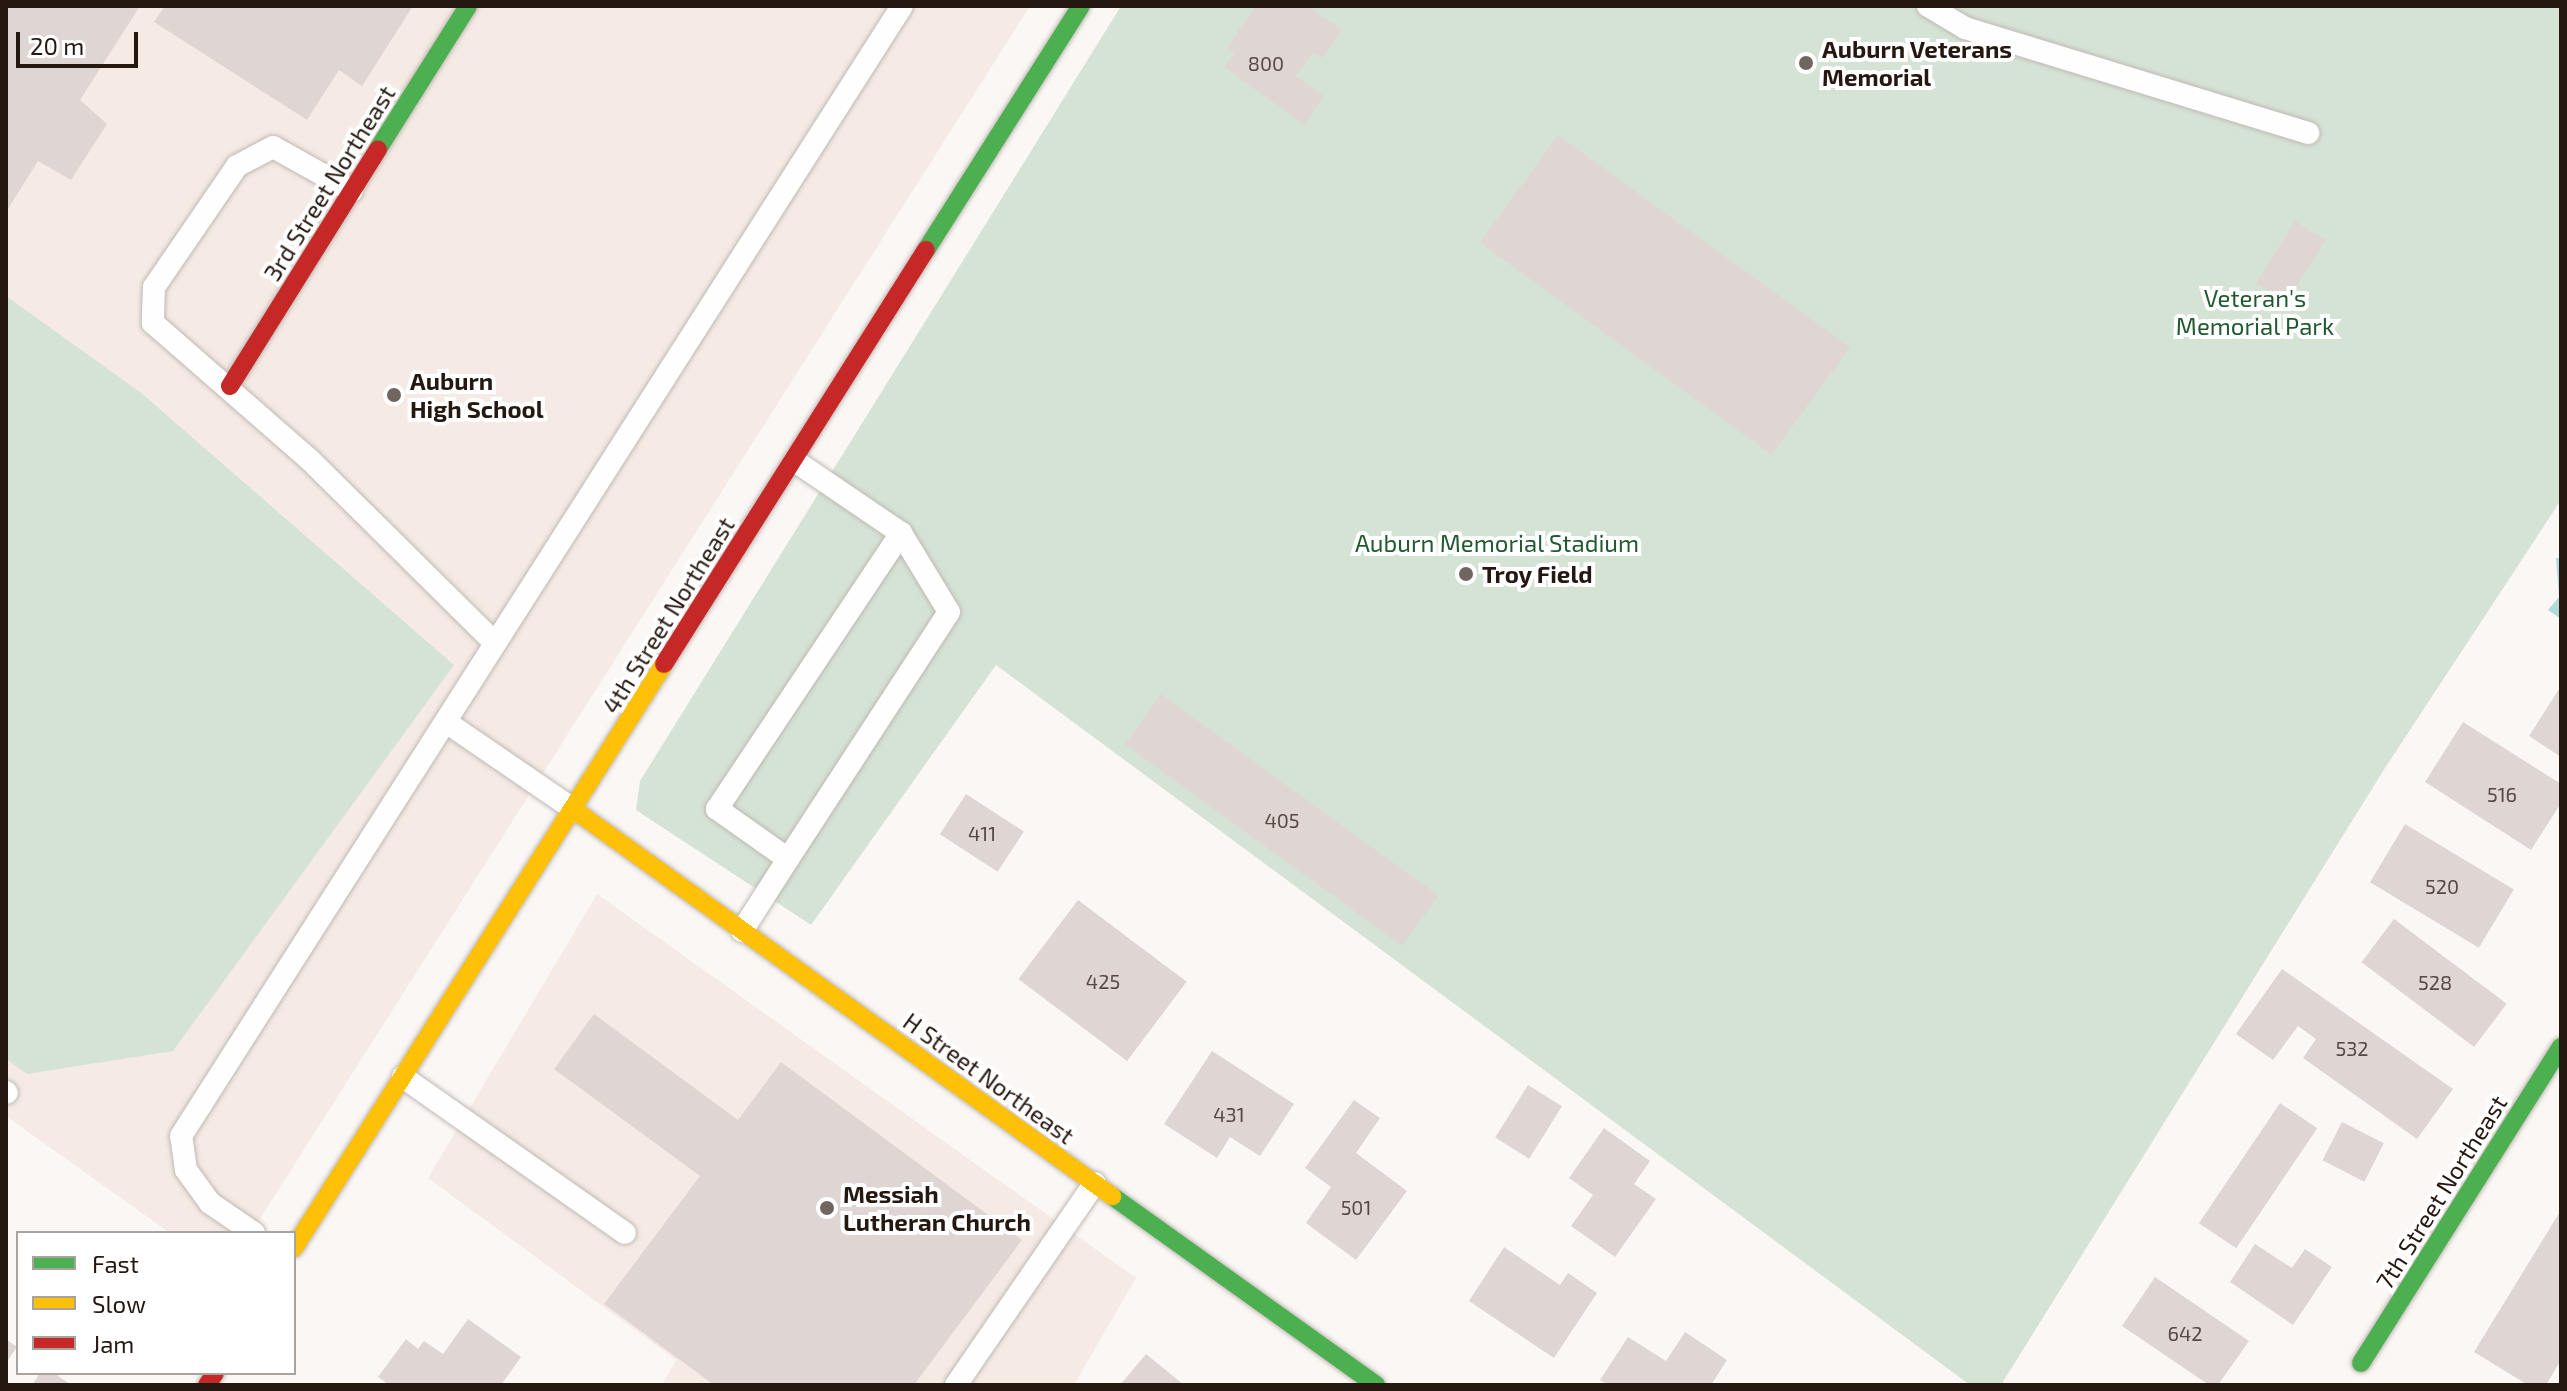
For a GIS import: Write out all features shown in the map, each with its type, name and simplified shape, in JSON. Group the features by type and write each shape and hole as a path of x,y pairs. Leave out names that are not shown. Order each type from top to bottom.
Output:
{"street":[{"name":"3rd Street Northeast","path":"230,386 468,6"},
{"name":"4th Street Northeast","path":"296,1245 1081,6"},
{"name":"H Street Northeast","path":"573,809 1376,1385"},
{"name":"7th Street Northeast","path":"2361,1363 2561,1047"}],"lane":[{"path":"251,1231 210,1203 186,1170 181,1136 902,6"},
{"path":"1928,6 1965,28 2308,133"},
{"path":"352,191 273,147 237,166 154,287 153,323 230,386 495,643"},
{"path":"742,931 949,612 901,533 795,461"},
{"path":"788,859 717,809 901,533"},
{"path":"446,722 573,809"},
{"path":"403,1077 625,1233"},
{"path":"956,1385 1095,1183"},
{"path":"2349,1385 2361,1363"}],"shaded area":[{"name":"Auburn High School","path":"6,6 1030,6 252,1231 167,1231 6,1116"},
{"path":"597,894 1136,1278 1074,1385 662,1385 676,1360 428,1178"}],"green space":[{"name":"Auburn Memorial Stadium","path":"1121,6 2561,6 2561,500 2385,768 2001,1385 1970,1385 996,665 811,925 636,810 640,781"},
{"path":"6,296 140,392 454,665 173,1051 27,1074 6,1059"}],"water":[{"path":"2556,558 2561,558 2561,619 2548,610 2559,597"}],"building":[{"path":"6,6 140,6 80,100 107,124 71,180 38,161 6,212"},
{"path":"165,6 413,6 362,86 339,70 307,120 154,22"},
{"path":"1256,6 1308,6 1342,30 1322,58 1313,52 1296,76 1324,96 1304,125 1224,67 1234,53 1227,47"},
{"path":"1558,135 1850,347 1772,455 1480,243"},
{"path":"2295,221 2326,240 2286,303 2256,284"},
{"path":"2561,686 2561,757 2529,736"},
{"path":"1161,694 1438,896 1402,946 1125,744"},
{"path":"2463,722 2561,784 2561,803 2531,850 2425,782"},
{"path":"966,794 1024,832 998,872 940,834"},
{"path":"2405,824 2514,889 2479,948 2370,882"},
{"path":"1078,900 1187,982 1127,1061 1018,979"},
{"path":"2394,919 2507,1004 2474,1047 2362,962"},
{"path":"2282,969 2453,1089 2417,1139 2303,1058 2316,1039 2298,1026 2273,1060 2236,1034"},
{"name":"Messiah Lutheran Church","path":"594,1014 738,1120 781,1062 1022,1240 914,1385 714,1385 604,1304 700,1176 554,1069"},
{"path":"1212,1051 1294,1104 1260,1156 1230,1137 1217,1158 1164,1124"},
{"path":"1528,1085 1562,1106 1529,1159 1495,1138"},
{"path":"1354,1100 1380,1118 1356,1153 1407,1191 1356,1260 1306,1223 1331,1187 1305,1168"},
{"path":"2280,1103 2317,1128 2236,1248 2199,1223"},
{"path":"2342,1122 2384,1143 2364,1182 2322,1160"},
{"path":"1604,1128 1650,1161 1634,1184 1656,1199 1615,1257 1571,1226 1593,1195 1569,1178"},
{"path":"2561,1210 2561,1360 2546,1385 2528,1385 2474,1352"},
{"path":"2255,1244 2292,1268 2305,1249 2332,1267 2293,1325 2230,1282"},
{"path":"1504,1247 1560,1285 1568,1273 1597,1293 1554,1358 1469,1301"},
{"path":"2155,1277 2249,1341 2218,1385 2209,1385 2122,1326"},
{"path":"468,1319 521,1357 501,1385 389,1385 378,1377 406,1339 418,1349 424,1341 443,1354"},
{"path":"1685,1332 1727,1360 1711,1385 1608,1385 1600,1380 1628,1337 1666,1361"},
{"path":"6,1339 16,1348 6,1363"},
{"path":"1146,1354 1184,1385 1120,1385"},
{"path":"39,1375 57,1375 71,1385 32,1385"}],"traffic: fast":[{"path":"378,149 468,6"},
{"path":"926,250 1081,6"},
{"path":"2361,1363 2561,1047"},
{"path":"1112,1196 1376,1385"}],"traffic: slow":[{"path":"296,1245 664,664"},
{"path":"573,809 1112,1196"}],"traffic: jam":[{"path":"230,386 378,149"},
{"path":"664,664 926,250"},
{"path":"207,1385 214,1375"}],"place":[{"name":"Auburn Veterans Memorial","path":"1806,63"},
{"name":"Auburn High School","path":"394,395"},
{"name":"Troy Field","path":"1466,574"},
{"name":"Messiah Lutheran Church","path":"827,1208"}],"park label":[{"name":"Veteran's Memorial Park","path":"2255,312"}]}
